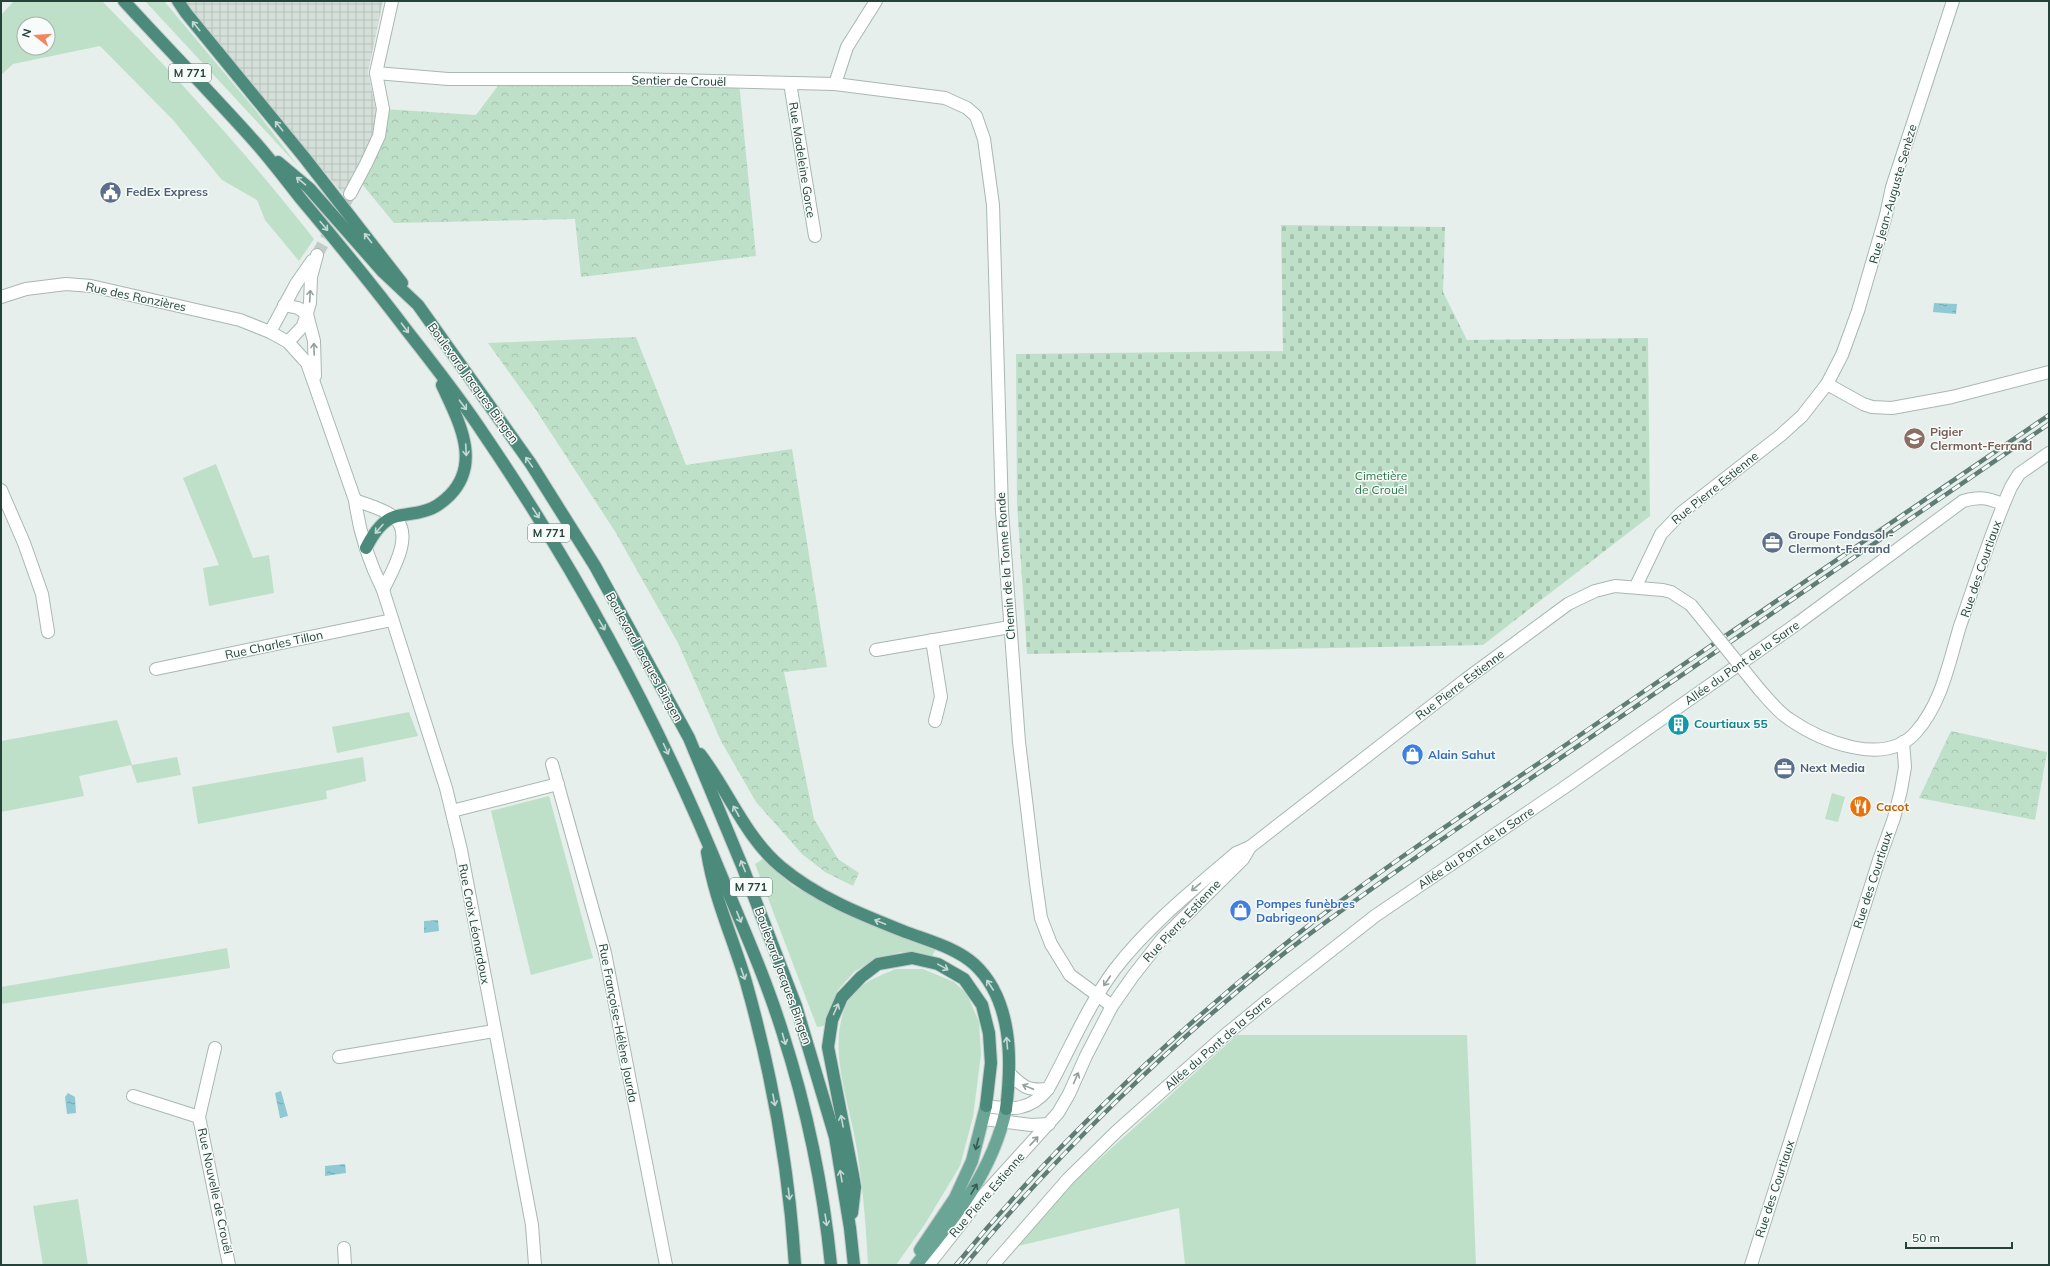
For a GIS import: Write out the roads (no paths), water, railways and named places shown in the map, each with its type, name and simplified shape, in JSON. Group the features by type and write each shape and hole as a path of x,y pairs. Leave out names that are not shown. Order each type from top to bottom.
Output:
{"highway":[{"name":"Boulevard Jacques Bingen","path":"124,1 257,144 360,269 432,362 482,430 554,542 608,635 649,714 703,829 754,955 785,1039 801,1095 816,1160 827,1222 831,1265"},
{"path":"178,1 186,13 304,157 392,269 418,305"},
{"name":"Boulevard Jacques Bingen","path":"257,144 309,188 383,272 418,305 536,471 595,566 689,738 743,868 796,1006 835,1137 850,1228 854,1265"},
{"path":"366,548 372,537 384,523 394,517 426,511 436,506 455,489 464,471 467,449 464,437 432,362"},
{"path":"689,738 716,775 741,820 780,866 820,895 876,920 950,949 974,964 990,984 1000,1002 1005,1021 1010,1074 1006,1109"},
{"path":"703,829 712,881 746,981 766,1060 784,1155 795,1265"},
{"path":"850,1228 855,1187 828,1047 832,1020 842,997 861,977 878,964 912,958 938,964 964,979 982,1005 990,1033 991,1063 986,1106"}],"main road":[{"name":"Rue Pierre Estienne","path":"913,1265 917,1254 955,1198 972,1161 984,1119 986,1106"},
{"name":"Rue Pierre Estienne","path":"916,1265 976,1187 997,1143 1006,1109"}],"street":[{"path":"350,194 379,136 383,109 376,73 392,1"},
{"path":"835,84 847,47 876,1"},
{"name":"Rue Jean-Auguste Senèze","path":"1827,384 1842,355 1858,311 1886,215 1892,187 1953,1"},
{"name":"Sentier de Crouël","path":"376,73 448,79 631,79 835,84 945,98 967,108 976,116"},
{"name":"Rue Madeleine Gorce","path":"790,83 815,236"},
{"name":"Chemin de la Tonne Ronde","path":"976,116 984,139 993,205 1001,503 1019,742 1041,918 1051,944 1070,975 1112,1006"},
{"path":"270,332 296,284 317,255 311,277 310,304 307,314 303,326 288,342"},
{"name":"Rue des Ronzières","path":"1,297 26,289 66,284 91,286 240,320 270,332 288,342"},
{"path":"284,305 298,308 307,314"},
{"name":"Rue Croix Léonardoux","path":"307,314 314,342 315,385"},
{"name":"Rue Croix Léonardoux","path":"288,342 307,363 315,385 340,461 355,500 358,524 374,571 383,590 452,811 461,850 494,1031 532,1225 535,1265"},
{"path":"1827,384 1863,404 1872,407 1892,408 1952,397 2049,372"},
{"name":"Rue Pierre Estienne","path":"986,1106 1006,1109 1030,1105 1040,1099 1048,1089 1098,995 1134,946 1169,910 1236,853 1250,847 1432,705 1563,607 1595,591 1615,586 1636,586 1661,534 1681,513 1781,435 1802,416 1827,384"},
{"name":"Rue des Courtiaux","path":"1751,1265 1879,860 1894,818 1905,767 1903,742 1916,733 1928,715 1940,691 2003,504 2019,474 2049,453"},
{"path":"1,490 24,543 42,594 48,632"},
{"name":"Allée du Pont de la Sarre","path":"993,1265 1068,1180 1117,1131 1224,1036 1375,916 1565,788 1792,628 1963,501 1975,497 1985,497 2003,504"},
{"path":"355,500 394,517 400,524 403,539 395,565 383,590"},
{"path":"1636,586 1670,592 1691,605 1759,689 1788,718 1812,733 1835,743 1875,750 1889,748 1903,742"},
{"name":"Rue Charles Tillon","path":"156,669 392,620"},
{"path":"876,650 1010,627"},
{"path":"932,640 941,697 935,721"},
{"name":"Rue Françoise-Hélène Jourda","path":"552,764 605,953 666,1265"},
{"path":"452,811 558,784"},
{"name":"Rue Pierre Estienne","path":"925,1265 930,1263 981,1198 1049,1124 1069,1094 1086,1056 1112,1006 1133,976 1162,940 1242,859 1250,847"},
{"path":"339,1057 494,1031"},
{"name":"Rue Nouvelle de Crouël","path":"215,1048 199,1116 229,1265"},
{"path":"1010,1074 1022,1086 1035,1090 1048,1089"},
{"name":"Rue Nouvelle de Crouël","path":"133,1096 199,1116"},
{"path":"984,1119 1031,1125 1049,1124"},
{"path":"344,1248 345,1265"}],"water":[{"path":"1934,303 1957,304 1956,314 1933,312"},
{"path":"438,920 439,931 424,933 424,921"},
{"path":"281,1091 288,1116 280,1118 275,1093"},
{"path":"68,1093 75,1097 76,1113 67,1114 65,1097"},
{"path":"345,1164 346,1173 325,1176 325,1166"}],"tunnel":[{"path":"317,255 350,194"}],"railway":[{"path":"956,1265 1039,1170 1127,1081 1221,997 1318,918 1352,892 1457,818 2049,415"},
{"path":"965,1265 1000,1223 1116,1102 1198,1025 1282,955 1348,905 1461,826 2049,424"}],"place":[{"name":"FedEx Express","path":"110,192"},
{"name":"Pigier Clermont-Ferrand","path":"1915,439"},
{"name":"Groupe Fondasol - Clermont-Ferrand","path":"1773,542"},
{"name":"Courtiaux 55","path":"1679,724"},
{"name":"Alain Sahut","path":"1413,755"},
{"name":"Next Media","path":"1784,768"},
{"name":"Cacot","path":"1860,807"},
{"name":"Pompes funèbres Dabrigeon","path":"1240,911"}],"park label":[{"name":"Cimetière de Crouël","path":"1381,483"}]}
